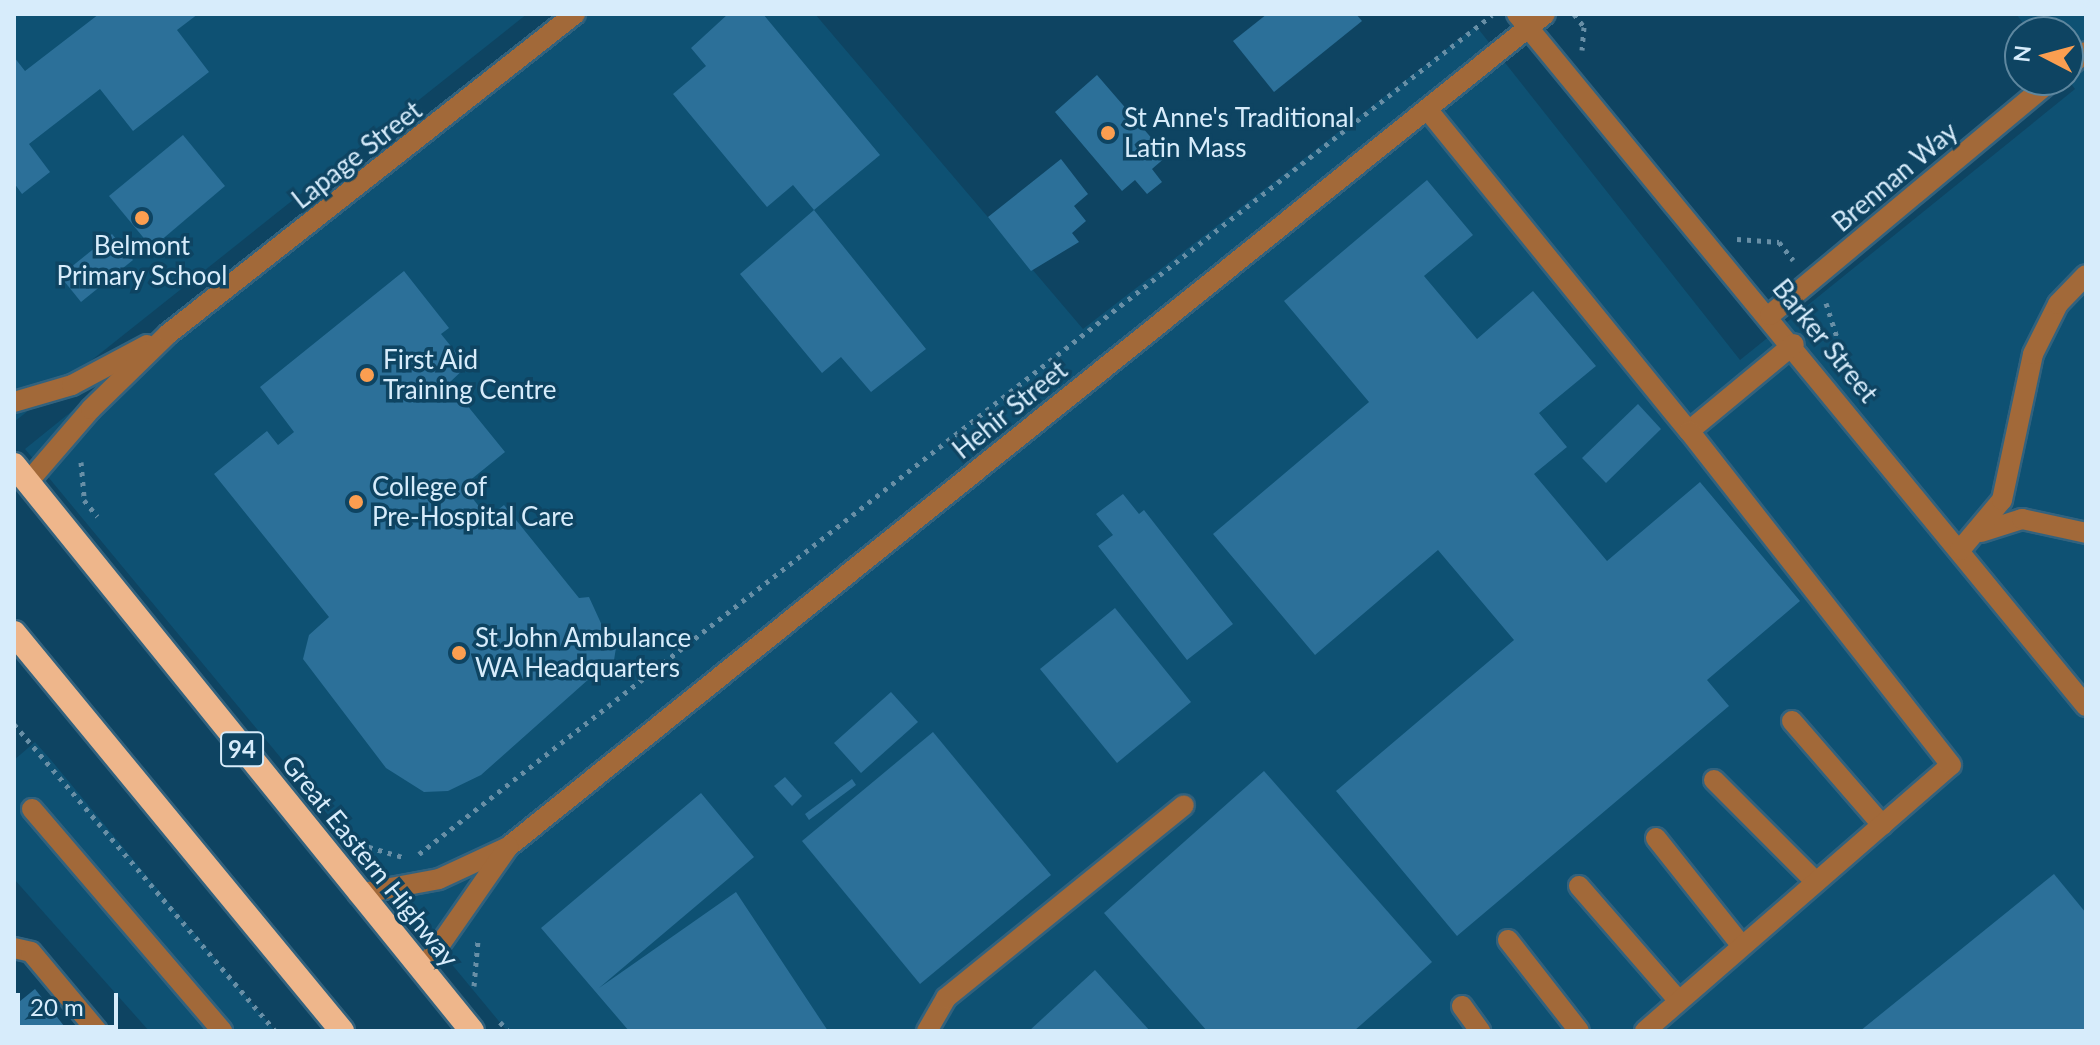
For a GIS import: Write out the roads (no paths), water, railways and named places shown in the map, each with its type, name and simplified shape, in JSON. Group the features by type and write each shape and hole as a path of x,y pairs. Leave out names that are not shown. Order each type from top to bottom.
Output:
{"highway":[{"name":"Great Eastern Highway","path":"21,474 472,1031"},
{"path":"14,633 342,1031"}],"street":[{"name":"Lapage Street","path":"21,474 168,334 575,14"},
{"name":"Hehir Street","path":"358,894 439,879 508,847 1427,109 1523,21 1545,14"},
{"name":"Barker Street","path":"1523,21 1794,344 2086,706"},
{"name":"Brennan Way","path":"1770,315 2033,96"},
{"path":"1427,109 1689,431 1951,765 1645,1031"},
{"path":"1960,550 1981,532 2002,500 2033,354 2058,304 2086,275"},
{"name":"Lapage Street","path":"14,402 72,385 168,334"},
{"path":"1689,431 1794,344"},
{"path":"1981,532 2022,519 2086,533"},
{"path":"1792,721 1882,825"},
{"path":"1714,780 1816,882"},
{"path":"927,1031 946,998 1184,805"},
{"path":"32,809 222,1031"},
{"path":"1656,838 1742,946"},
{"name":"Hehir Street","path":"423,969 508,847"},
{"path":"1579,886 1679,1001"},
{"path":"1508,940 1579,1031"},
{"path":"14,948 31,952 97,1031"},
{"path":"1462,1006 1480,1031"}],"place":[{"name":"St Anne's Traditional Latin Mass","path":"1108,133"},
{"name":"Belmont Primary School","path":"142,218"},
{"name":"First Aid Training Centre","path":"367,375"},
{"name":"College of Pre-Hospital Care","path":"356,502"},
{"name":"St John Ambulance WA Headquarters","path":"459,653"}]}
